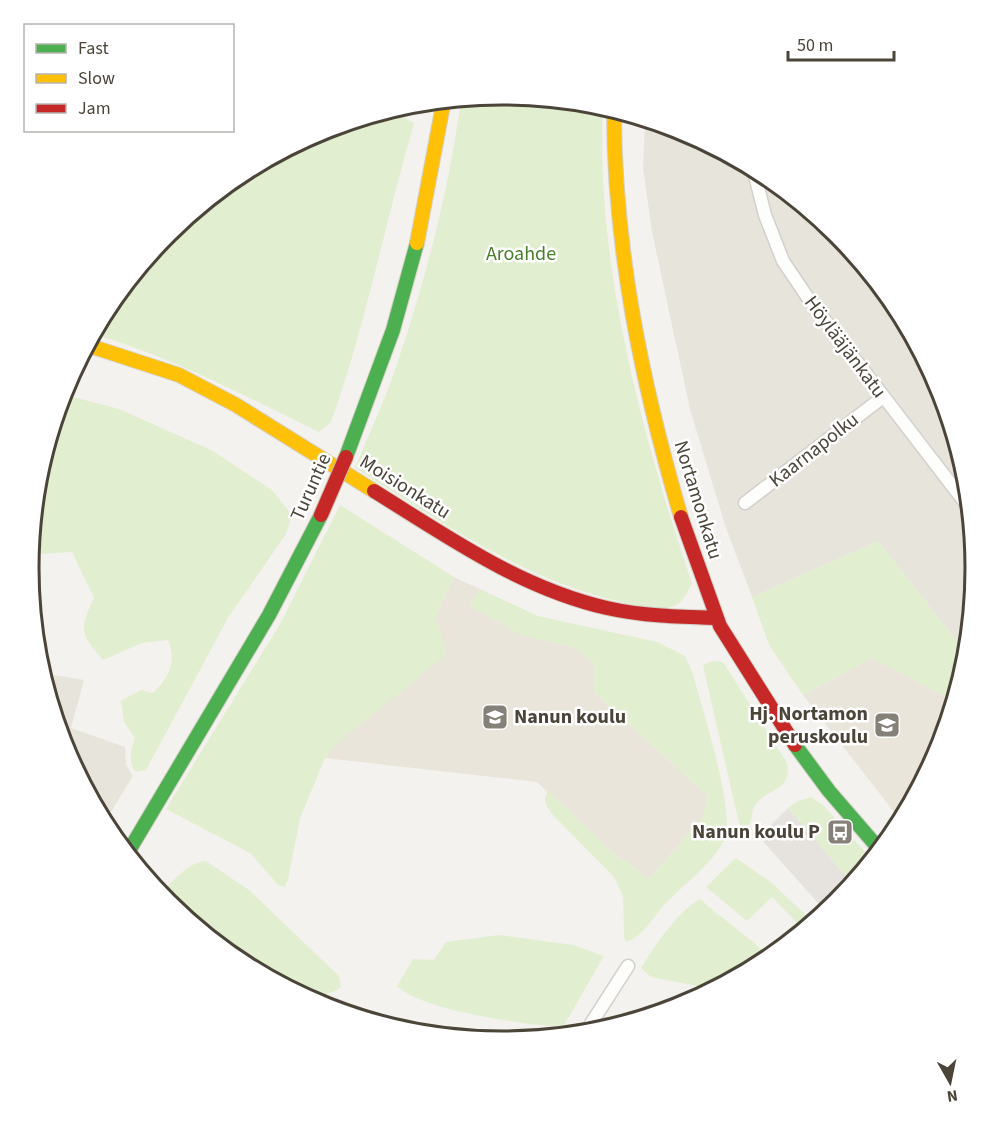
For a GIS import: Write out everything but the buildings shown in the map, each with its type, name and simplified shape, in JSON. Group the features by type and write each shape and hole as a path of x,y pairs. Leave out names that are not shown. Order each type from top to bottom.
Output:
{"main road":[{"name":"Turuntie","path":"132,846 269,615 321,515 346,457 399,309 423,214 442,109"},
{"name":"Nortamonkatu","path":"614,119 614,187 624,279 631,318 672,487 716,618 776,718 819,778 874,843"},
{"name":"Moisionkatu","path":"95,348 179,375 226,400 480,557 539,587 607,608 662,616 716,618"}],"street":[{"name":"Höylääjänkatu","path":"756,181 765,215 783,261 883,397 959,493"},
{"name":"Kaarnapolku","path":"746,503 883,397"},
{"path":"592,1022 628,966"}],"shaded area":[{"path":"645,128 679,140 734,167 784,201 807,220 850,263 887,311 917,363 930,391 949,448 956,478 964,538 965,568 958,643 878,541 752,597 726,528 690,409 652,232 643,168"},
{"name":"Nanun koulu","path":"454,577 480,589 469,605 520,634 575,648 594,663 594,692 708,796 703,817 649,879 611,851 537,782 325,758 436,616"},
{"name":"Hj. Nortamon peruskoulu","path":"872,658 946,697 930,745 895,813 803,695"},
{"path":"52,675 84,680 71,728 125,747 126,765 133,776 110,814 74,745"},
{"path":"788,808 846,877 819,904 759,837"}],"green space":[{"name":"Aroahde","path":"532,106 603,117 602,165 606,226 614,287 640,409 673,527 692,583 682,601 675,606 653,608 639,606 585,592 550,579 483,547 355,468 391,382 406,337 435,236 460,107"},
{"path":"401,116 414,123 355,348 331,422 319,432 236,391 122,343 101,336 117,311 154,263 197,220 220,201 271,167 325,140"},
{"path":"72,397 119,409 213,451 272,490 292,515 286,534 228,618 146,770 136,772 131,763 131,751 135,738 124,722 121,701 141,690 153,693 163,681 170,669 172,655 168,640 142,643 103,660 90,644 84,631 86,617 94,598 72,552 40,554 43,508 48,478"},
{"path":"340,505 454,577 436,616 447,654 340,741 325,758 300,818 285,887 279,886 250,853 166,809 280,624"},
{"path":"878,541 958,643 946,697 872,658 803,695 769,645 752,597"},
{"path":"480,589 538,616 657,642 685,656 693,674 722,785 727,827 724,840 706,865 632,940 626,942 624,937 623,896 614,877 552,814 546,802 546,794 548,791 611,851 649,879 703,817 708,796 594,692 594,663 575,648 520,635 469,605"},
{"path":"713,661 722,662 725,665 787,763 786,780 758,802 750,824 743,827 739,823 703,665"},
{"path":"811,797 824,806 866,853 846,877 788,808 798,801"},
{"path":"736,858 772,883 807,916 798,924 772,897 747,921 706,887"},
{"path":"206,861 249,890 339,976 341,987 323,995 297,983 245,953 197,916 167,887 186,869"},
{"path":"700,899 762,951 700,986 651,977 641,968 675,921"},
{"path":"499,935 573,945 604,956 562,1027 501,1020 452,1010 411,995 397,986 413,959 434,960 446,942"}],"traffic: fast":[{"path":"346,457 393,330 417,243"},
{"path":"132,846 269,615 321,515"},
{"path":"795,745 829,791 874,843"}],"traffic: slow":[{"path":"417,243 442,109"},
{"path":"614,119 619,214 633,316 654,417 681,517"},
{"path":"95,348 179,375 236,405 374,491"}],"traffic: jam":[{"path":"321,515 346,457"},
{"path":"374,491 457,543 544,588 620,611 661,616 716,618"},
{"path":"681,517 720,626 795,745"}],"place":[{"name":"Nanun koulu","path":"495,717"},
{"name":"Hj. Nortamon peruskoulu","path":"887,725"},
{"name":"Nanun koulu P","path":"840,832"}]}
